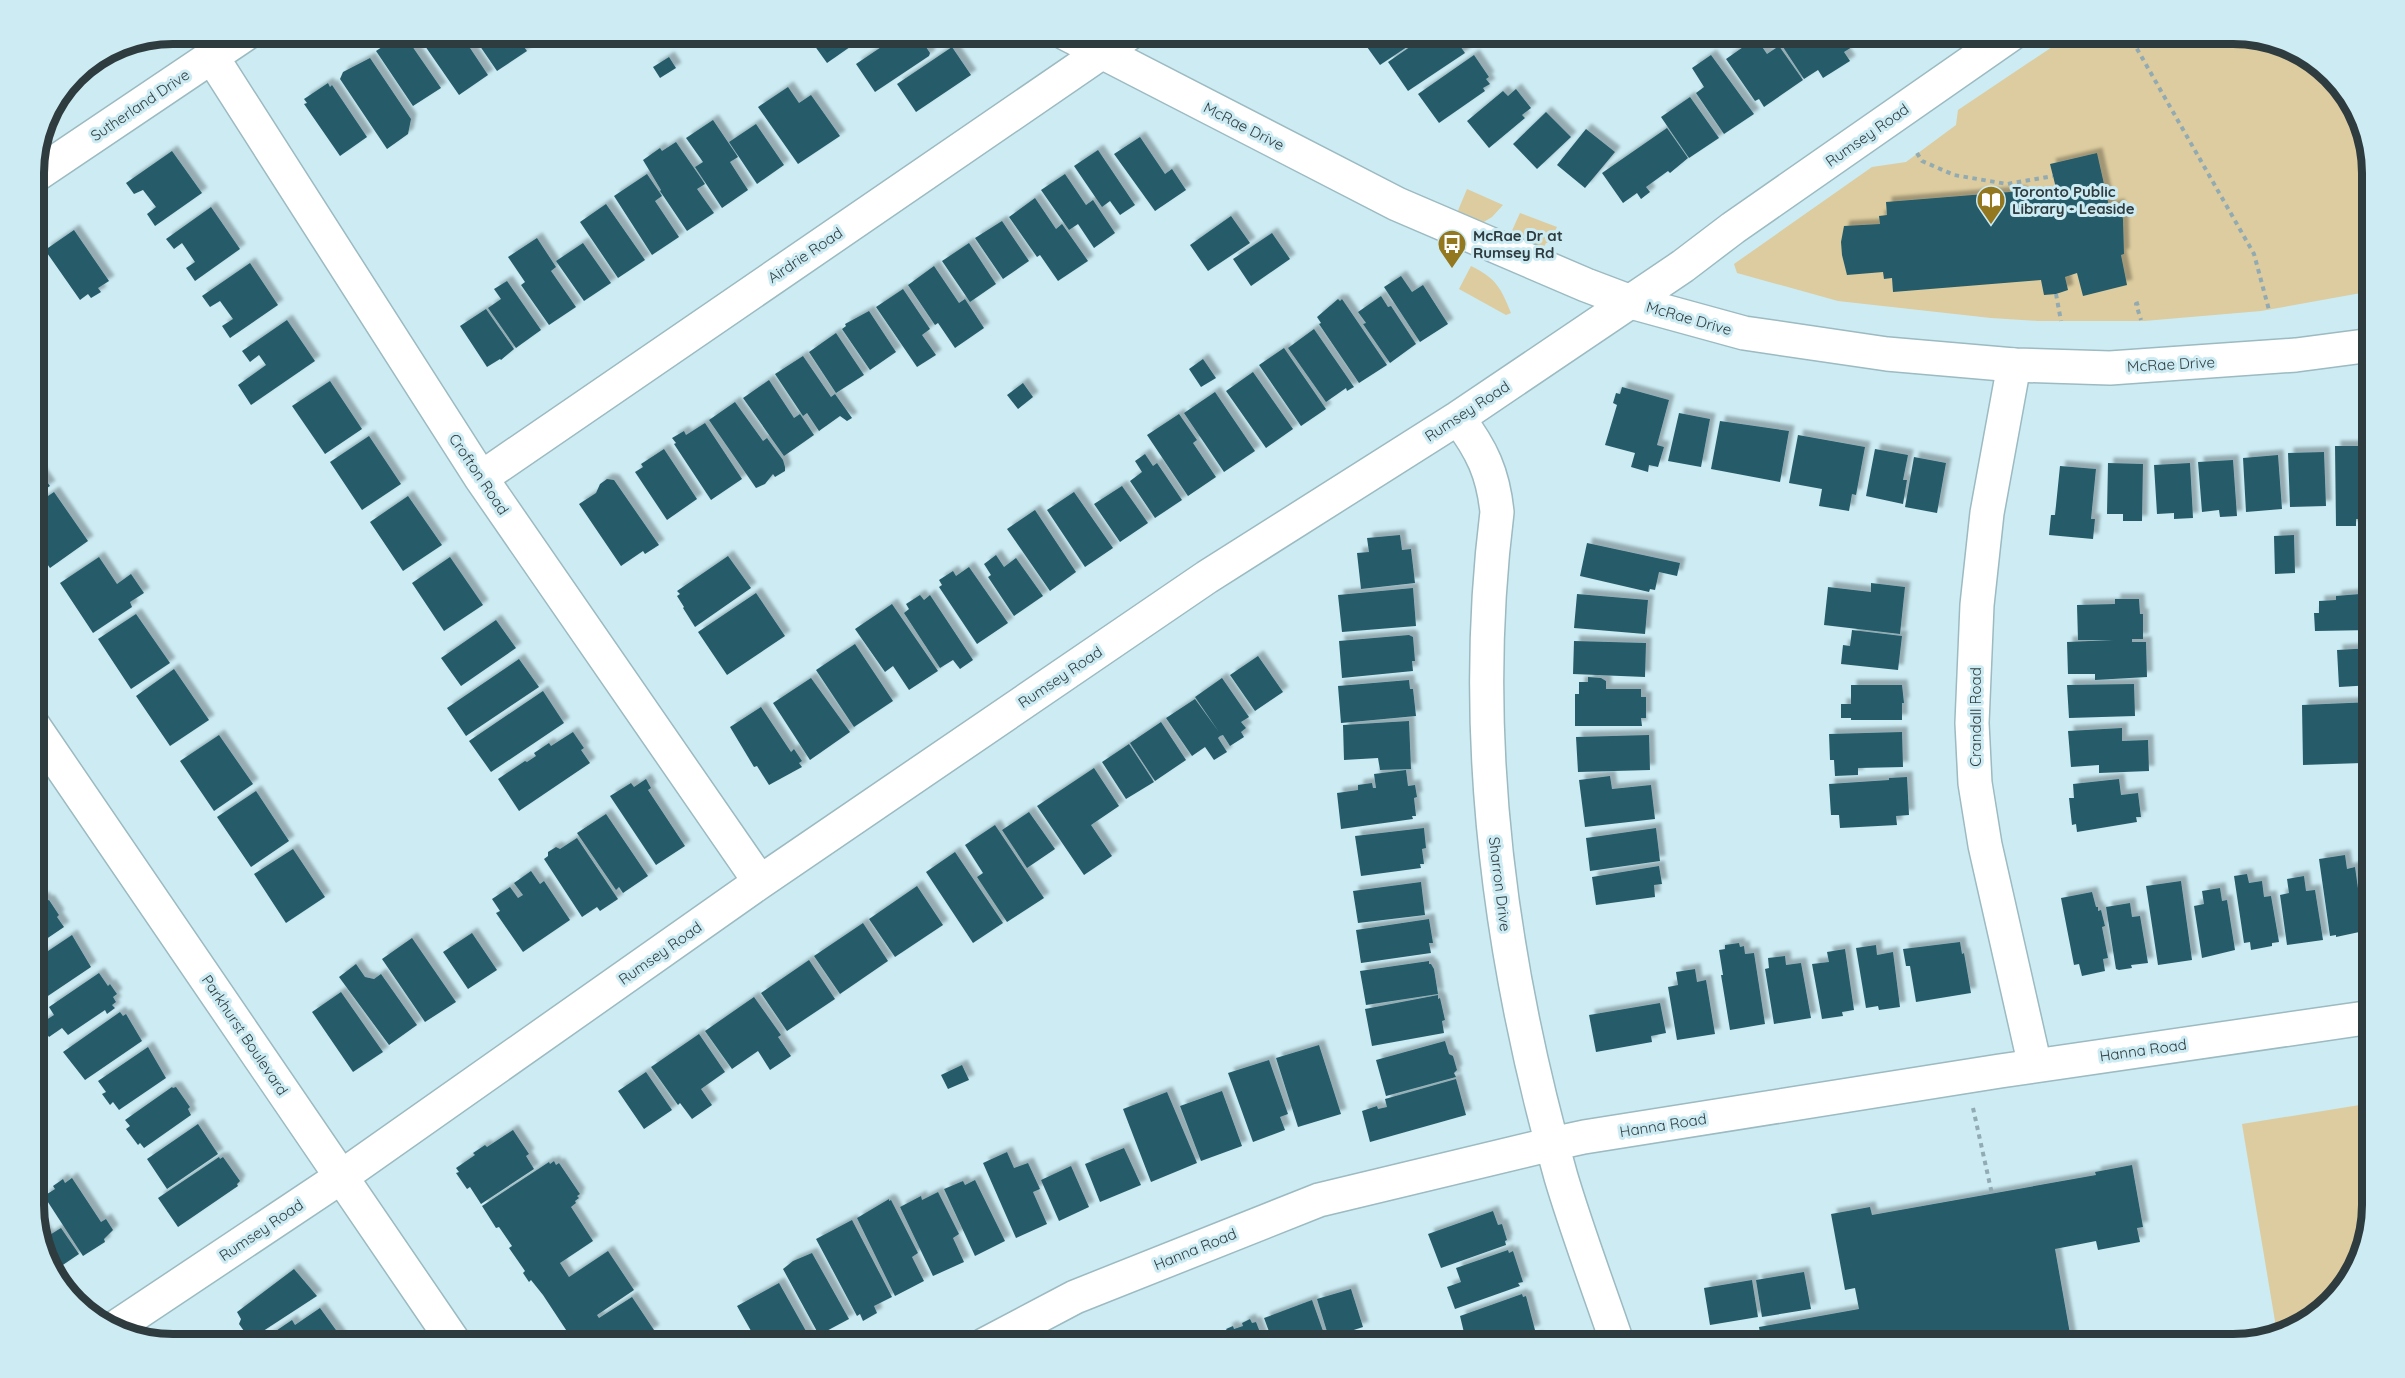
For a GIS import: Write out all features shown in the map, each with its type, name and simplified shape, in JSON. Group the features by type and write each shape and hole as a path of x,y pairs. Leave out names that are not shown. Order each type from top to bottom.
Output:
{"street":[{"name":"Sutherland Drive","path":"44,170 231,44"},
{"name":"McRae Drive","path":"1085,44 1397,204 1631,302 1744,333 1887,354 2014,365 2121,367 2296,355 2361,346"},
{"name":"Airdrie Road","path":"481,478 1114,44"},
{"name":"Rumsey Road","path":"121,1324 341,1177 760,882 1207,577 1458,418 1631,302 1997,44"},
{"name":"Crofton Road","path":"212,57 481,478 760,882"},
{"name":"Crandall Road","path":"2014,365 1986,525 1977,605 1972,723 1975,783 1985,845 2035,1066"},
{"name":"Sharron Drive","path":"1458,418 1481,451 1495,490 1497,512 1487,666 1487,742 1491,818 1508,949 1552,1144 1614,1334"},
{"name":"Parkhurst Boulevard","path":"44,741 448,1334"},
{"name":"Hanna Road","path":"1005,1334 1075,1297 1319,1200 1552,1144 1584,1137 2035,1066 2362,1018"}],"path":[{"path":"2134,44 2254,254 2269,310"},
{"path":"1917,153 1922,161 1954,175 2007,184 2053,176"},
{"path":"2056,294 2061,321"},
{"path":"2139,303 2136,304 2141,320"},
{"path":"1972,1104 1992,1194"}],"shaded area":[{"path":"2057,44 2232,44 2266,48 2282,53 2311,70 2324,81 2335,94 2352,123 2361,164 2361,293 2261,311 2144,321 2038,321 1838,301 1737,273 1734,264 1872,167 1906,162 1956,125 1958,110"},
{"path":"1467,189 1503,205 1492,217 1482,223 1457,213"},
{"path":"1520,213 1557,227 1549,243 1546,243 1543,249 1510,235"},
{"path":"1471,266 1497,285 1511,313 1506,315 1459,289"},
{"path":"2362,1105 2362,1205 2352,1255 2335,1284 2324,1297 2297,1317 2276,1327 2242,1124"}],"building":[{"path":"386,44 411,44 441,88 413,106 376,51"},
{"path":"424,44 467,44 488,75 459,95"},
{"path":"479,44 522,44 527,51 497,71"},
{"path":"813,44 854,44 827,63"},
{"path":"886,44 924,44 930,53 929,56 875,92 856,64"},
{"path":"1412,44 1380,65 1367,47"},
{"path":"1414,44 1459,44 1465,53 1408,91 1388,62"},
{"path":"1747,44 1760,44 1767,54 1779,46 1803,80 1764,107 1759,99 1755,101 1726,59"},
{"path":"1781,44 1850,44 1852,47 1844,52 1850,61 1823,78 1818,70 1804,79"},
{"path":"952,47 971,75 916,112 897,84"},
{"path":"1474,55 1489,77 1486,79 1490,84 1483,88 1485,91 1439,123 1418,94"},
{"path":"1711,55 1754,114 1724,134 1696,93 1704,87 1692,68"},
{"path":"669,57 676,68 660,78 653,67"},
{"path":"370,58 411,119 408,134 387,149 340,79 343,72"},
{"path":"328,83 330,87 332,85 367,137 340,156 304,104 307,103 304,99"},
{"path":"788,87 799,103 811,95 840,136 798,164 758,107"},
{"path":"1516,89 1531,108 1522,115 1525,118 1489,148 1467,121 1503,91 1508,96"},
{"path":"1690,97 1719,138 1689,158 1661,117"},
{"path":"1546,112 1571,137 1537,169 1513,144"},
{"path":"713,120 738,157 730,162 748,190 722,208 695,167 703,162 686,138"},
{"path":"756,124 784,165 757,184 729,142"},
{"path":"1667,128 1688,158 1670,173 1668,171 1646,187 1650,192 1641,199 1637,193 1623,203 1602,173"},
{"path":"1586,129 1615,152 1585,188 1557,165"},
{"path":"1140,137 1165,174 1172,169 1186,190 1155,211 1114,154"},
{"path":"676,142 705,184 697,189 714,213 687,231 660,191 643,160 660,148 662,151"},
{"path":"1098,150 1135,205 1120,215 1110,201 1102,207 1074,166"},
{"path":"172,151 202,193 155,226 147,214 156,207 143,190 134,194 126,183"},
{"name":"Toronto Public Library - Leaside","path":"2097,153 2109,206 2119,204 2123,219 2124,254 2121,255 2127,285 2083,296 2077,273 2065,277 2068,290 2056,294 2044,295 2041,280 1893,292 1892,278 1884,279 1883,272 1847,275 1841,242 1844,226 1880,224 1879,216 1887,215 1886,202 2022,191 2022,198 2057,192 2050,164"},
{"path":"647,174 662,196 655,201 679,237 652,255 614,196"},
{"path":"1065,174 1086,205 1093,200 1115,233 1094,248 1078,224 1069,230 1041,190"},
{"path":"1035,198 1056,229 1062,224 1088,261 1058,281 1040,255 1037,257 1009,217"},
{"path":"606,204 645,260 618,278 580,222"},
{"path":"211,207 240,249 195,281 186,268 195,262 182,243 174,249 166,239"},
{"path":"1231,216 1250,243 1208,271 1190,245"},
{"path":"1002,221 1029,261 1003,279 975,238"},
{"path":"74,230 109,281 98,288 101,292 91,298 88,294 80,300 45,250"},
{"path":"1272,233 1290,259 1251,286 1233,259"},
{"path":"537,238 556,267 551,271 576,307 549,325 521,285 525,282 508,257"},
{"path":"583,243 611,283 584,301 556,261"},
{"path":"969,243 996,284 970,302 942,261"},
{"path":"250,263 278,305 230,338 222,326 233,319 220,301 210,307 202,296"},
{"path":"934,266 959,303 965,299 984,328 955,348 938,323 935,325 908,285"},
{"path":"1401,276 1412,292 1423,285 1448,324 1420,342 1384,287"},
{"path":"507,281 541,330 516,348 488,308 501,299 494,289"},
{"path":"903,289 930,329 922,335 936,355 917,367 876,307"},
{"path":"1381,296 1388,307 1391,306 1416,344 1390,363 1363,324 1366,323 1358,312"},
{"path":"1338,299 1340,301 1342,299 1387,365 1359,383 1319,324 1321,323 1317,317"},
{"path":"486,309 514,349 501,360 487,367 460,326"},
{"path":"869,311 896,352 870,370 842,329 846,326 845,324"},
{"path":"287,320 315,361 251,405 238,385 266,365 259,355 250,362 242,351"},
{"path":"1314,329 1354,387 1347,391 1346,388 1326,402 1288,348"},
{"path":"836,333 864,375 836,393 809,352"},
{"path":"1284,348 1326,409 1301,426 1259,365"},
{"path":"803,356 831,397 835,394 852,418 847,421 840,416 819,431 807,413 803,416 775,374"},
{"path":"1203,359 1216,378 1201,387 1189,369"},
{"path":"1253,372 1293,429 1266,448 1226,391"},
{"path":"769,380 794,418 800,414 814,435 784,456 743,398"},
{"path":"330,381 362,429 325,454 292,406"},
{"path":"1023,383 1033,397 1018,409 1007,395"},
{"path":"1622,387 1669,400 1657,445 1664,447 1658,467 1649,465 1648,472 1631,467 1635,453 1605,445 1617,405 1613,403 1616,393 1620,394"},
{"path":"1215,392 1255,451 1224,472 1184,413"},
{"path":"735,402 763,441 767,438 783,460 785,467 785,471 775,477 773,474 765,484 756,488 709,420"},
{"path":"1679,413 1710,419 1701,467 1668,461"},
{"path":"1179,414 1197,440 1193,443 1216,477 1188,496 1147,435"},
{"path":"1720,421 1789,431 1780,482 1711,469"},
{"path":"705,423 742,479 711,500 672,438 684,431 686,435"},
{"path":"1798,435 1865,447 1856,495 1852,494 1849,511 1819,506 1822,489 1789,483"},
{"path":"369,436 401,484 362,510 330,462"},
{"path":"2335,446 2361,446 2361,519 2356,519 2356,526 2336,526"},
{"path":"664,449 697,499 667,520 635,472 643,467 641,464"},
{"path":"1875,449 1908,455 1903,480 1907,480 1903,504 1866,496"},
{"path":"2324,452 2326,506 2290,507 2288,453"},
{"path":"1145,454 1153,466 1157,463 1182,500 1155,518 1130,481 1142,472 1135,461"},
{"path":"2278,455 2282,509 2246,512 2243,458"},
{"path":"1914,457 1946,463 1937,513 1905,507"},
{"path":"2233,460 2237,516 2220,517 2219,510 2202,512 2198,462"},
{"path":"2108,463 2143,464 2142,521 2123,521 2123,514 2107,514"},
{"path":"2190,463 2193,518 2174,519 2174,513 2157,514 2154,465"},
{"path":"2060,466 2096,469 2091,519 2095,519 2093,539 2049,535 2051,515 2055,515"},
{"path":"44,478 50,486 44,490"},
{"path":"607,479 614,480 659,545 645,554 643,551 621,566 579,504 596,493 600,484"},
{"path":"1122,486 1148,523 1120,542 1094,504"},
{"path":"54,492 88,541 50,568 44,560 44,499"},
{"path":"1074,492 1113,548 1085,567 1047,510"},
{"path":"408,496 442,545 403,571 370,522"},
{"path":"1035,510 1076,572 1050,591 1007,529"},
{"path":"1400,535 1402,550 1411,549 1415,583 1361,589 1357,553 1369,552 1367,538"},
{"path":"2294,535 2295,573 2275,574 2274,536"},
{"path":"1587,543 1680,563 1677,576 1659,572 1655,590 1650,589 1649,592 1580,576"},
{"path":"996,555 1004,567 1016,558 1043,596 1014,616 988,577 991,575 984,564"},
{"path":"728,556 751,588 695,627 677,596 680,594 677,591"},
{"path":"99,557 117,584 131,574 144,593 130,602 132,607 93,633 60,583"},
{"path":"450,557 483,605 444,631 412,583"},
{"path":"969,567 1008,623 977,644 939,587 942,585 939,580 953,571 956,576"},
{"path":"1871,583 1905,587 1900,634 1824,625 1828,587 1871,592"},
{"path":"1413,588 1416,626 1342,632 1338,595"},
{"path":"756,593 785,636 727,675 698,632"},
{"path":"1577,594 1648,600 1645,634 1574,628"},
{"path":"2361,594 2361,630 2315,631 2314,613 2319,613 2319,601 2336,600 2336,596"},
{"path":"920,595 924,600 930,595 973,660 960,669 953,660 940,668 904,613 909,609 906,604"},
{"path":"2115,599 2139,599 2140,614 2143,614 2143,639 2132,639 2132,642 2146,642 2147,677 2095,680 2095,674 2068,674 2067,642 2113,640 2078,640 2077,605 2115,604"},
{"path":"892,604 938,671 909,690 893,666 885,672 855,629"},
{"path":"136,614 170,663 131,689 98,639"},
{"path":"496,620 516,648 461,686 441,658"},
{"path":"1852,630 1902,636 1898,670 1841,664 1843,645 1850,646"},
{"path":"1409,635 1413,637 1415,661 1412,661 1413,671 1342,678 1339,641"},
{"path":"1574,641 1646,643 1645,677 1573,674"},
{"path":"855,644 893,701 854,727 816,670"},
{"path":"2361,649 2362,686 2339,687 2337,650"},
{"path":"1258,656 1283,692 1255,711 1230,675"},
{"path":"519,659 539,687 466,736 447,708"},
{"path":"174,669 209,720 170,746 136,696"},
{"path":"1588,677 1601,678 1606,681 1606,689 1641,689 1641,697 1646,697 1646,718 1641,718 1642,726 1575,726 1575,694 1579,694 1579,682 1588,682"},
{"path":"811,678 850,732 810,760 773,703"},
{"path":"1222,678 1249,717 1241,722 1246,728 1241,732 1244,737 1230,746 1223,735 1220,736 1218,738 1227,752 1214,760 1205,747 1192,756 1166,718 1195,699 1219,732 1195,697"},
{"path":"1409,680 1410,689 1413,689 1416,716 1341,723 1338,686"},
{"path":"2134,684 2135,716 2069,718 2067,685"},
{"path":"1851,685 1902,685 1904,703 1902,703 1902,720 1841,718 1841,704 1851,704"},
{"path":"543,691 564,723 491,772 469,741"},
{"path":"2362,702 2362,763 2303,765 2302,705"},
{"path":"761,707 791,752 794,749 802,761 799,763 802,767 769,785 757,766 754,767 730,727"},
{"path":"1409,721 1411,769 1380,770 1378,758 1344,760 1343,725"},
{"path":"1161,722 1186,760 1155,781 1130,743"},
{"path":"2122,728 2122,741 2148,740 2149,771 2099,773 2099,765 2071,767 2068,731"},
{"path":"573,732 584,748 581,750 590,763 519,811 498,779 536,756 534,753 549,743 551,746"},
{"path":"1902,732 1903,767 1858,768 1858,775 1835,776 1834,760 1830,760 1829,734"},
{"path":"219,735 253,784 214,811 180,761"},
{"path":"1649,735 1650,770 1578,772 1576,737"},
{"path":"1129,744 1154,782 1126,799 1102,762"},
{"path":"1094,768 1119,806 1091,825 1112,856 1084,875 1037,806"},
{"path":"1406,770 1408,786 1415,785 1417,797 1414,798 1416,816 1412,816 1413,819 1341,829 1337,793 1358,790 1358,785 1372,783 1373,788 1376,788 1374,774"},
{"path":"1610,776 1612,789 1651,785 1655,819 1585,827 1579,780"},
{"path":"1907,777 1909,815 1896,816 1897,825 1840,828 1839,815 1831,815 1829,784"},
{"path":"646,779 651,788 648,790 685,846 656,865 610,796 631,783 634,787"},
{"path":"2119,779 2121,795 2138,793 2141,817 2136,817 2137,822 2077,832 2076,824 2072,825 2069,798 2074,798 2073,784"},
{"path":"256,791 289,841 251,867 217,817"},
{"path":"1029,812 1055,849 1027,868 1002,830"},
{"path":"606,814 648,876 623,893 619,887 616,890 577,833"},
{"path":"995,825 1044,898 1007,922 977,877 983,873 965,845"},
{"path":"1424,828 1426,848 1422,849 1424,864 1420,864 1421,868 1361,876 1355,836"},
{"path":"1656,828 1660,861 1590,871 1586,838"},
{"path":"577,838 618,899 600,911 597,907 582,917 544,859 548,856 548,852 556,847 560,849"},
{"path":"293,849 325,897 286,923 254,874"},
{"path":"955,852 1003,923 973,943 926,872"},
{"path":"2345,855 2347,869 2355,867 2362,931 2336,937 2336,935 2330,936 2319,859"},
{"path":"1659,866 1662,884 1654,885 1655,897 1596,905 1592,877"},
{"path":"531,871 540,884 544,881 570,920 523,952 496,913 500,911 492,899 510,887 518,898 523,895 514,883"},
{"path":"2247,874 2249,883 2262,881 2264,897 2271,896 2279,942 2272,943 2272,946 2251,950 2250,942 2244,943 2234,876"},
{"path":"2304,876 2306,891 2315,890 2323,940 2287,945 2280,895 2289,893 2287,879"},
{"path":"2181,881 2192,960 2158,965 2146,886"},
{"path":"1421,882 1425,915 1358,923 1353,891"},
{"path":"917,886 943,925 895,957 869,919"},
{"path":"2220,888 2222,901 2227,900 2235,950 2202,958 2194,906 2204,904 2202,891"},
{"path":"2092,892 2098,911 2101,910 2105,926 2102,927 2108,958 2103,959 2105,971 2082,976 2079,964 2074,965 2061,898"},
{"path":"44,897 46,901 49,900 59,915 57,917 64,927 44,941"},
{"path":"2130,903 2132,917 2140,916 2148,963 2131,965 2132,968 2119,970 2116,969 2106,907"},
{"path":"1429,919 1433,943 1429,943 1431,953 1361,963 1356,930"},
{"path":"863,923 888,961 840,994 814,956"},
{"path":"472,933 497,970 468,989 443,952"},
{"path":"72,935 91,967 44,999 44,954"},
{"path":"412,938 456,1002 425,1022 382,959"},
{"path":"1960,942 1971,993 1916,1002 1910,966 1906,966 1903,949"},
{"path":"1739,943 1740,947 1744,946 1745,954 1754,953 1765,1024 1730,1030 1719,950 1725,949 1725,945"},
{"path":"1876,945 1877,955 1893,952 1900,1007 1879,1010 1878,1006 1866,1008 1856,948"},
{"path":"1845,949 1854,1010 1842,1012 1843,1016 1822,1019 1812,964 1829,962 1827,952"},
{"path":"1785,956 1786,965 1801,963 1811,1018 1774,1024 1765,969 1769,968 1768,958"},
{"path":"809,960 835,999 787,1031 761,993"},
{"path":"1429,961 1434,969 1438,994 1366,1005 1360,971"},
{"path":"356,964 365,977 374,979 381,974 417,1025 389,1045 339,977"},
{"path":"1695,969 1697,982 1706,980 1715,1034 1677,1040 1668,987 1678,985 1676,972"},
{"path":"99,973 117,994 113,997 116,1002 112,1005 115,1008 107,1014 105,1010 68,1035 62,1028 49,1037 44,1030 44,1021 54,1015 49,1007"},
{"path":"341,992 383,1052 353,1072 312,1012"},
{"path":"1438,995 1445,1020 1442,1021 1444,1033 1372,1046 1365,1009"},
{"path":"754,997 781,1035 778,1037 791,1056 770,1070 758,1051 732,1069 705,1031"},
{"path":"1660,1003 1666,1033 1651,1036 1652,1042 1596,1052 1589,1015"},
{"path":"120,1012 123,1016 126,1014 142,1041 85,1080 63,1052"},
{"path":"699,1034 725,1072 701,1089 712,1105 692,1119 680,1103 678,1105 651,1067"},
{"path":"1445,1041 1449,1054 1453,1056 1457,1070 1454,1073 1456,1077 1386,1096 1376,1060"},
{"path":"1319,1045 1341,1114 1298,1127 1276,1058"},
{"path":"148,1047 166,1078 119,1110 113,1102 110,1105 102,1094 106,1092 98,1081"},
{"path":"1269,1060 1288,1114 1280,1117 1285,1130 1253,1142 1228,1073"},
{"path":"962,1065 969,1080 948,1089 941,1075"},
{"path":"646,1072 672,1110 644,1129 618,1091"},
{"path":"1456,1079 1466,1115 1370,1142 1362,1111 1377,1106 1378,1109 1387,1107 1385,1099"},
{"path":"172,1087 176,1087 190,1107 188,1109 191,1115 144,1148 140,1143 138,1145 126,1129 130,1126 125,1120"},
{"path":"1222,1091 1242,1146 1201,1161 1180,1106"},
{"path":"1167,1092 1197,1163 1151,1182 1123,1109"},
{"path":"198,1124 218,1154 167,1189 147,1159"},
{"path":"513,1130 529,1154 526,1156 534,1169 481,1204 470,1187 467,1189 456,1173 459,1172 456,1168 485,1145 487,1147"},
{"path":"1124,1148 1141,1185 1100,1202 1085,1164"},
{"path":"1007,1152 1014,1168 1028,1163 1040,1189 1033,1192 1047,1224 1016,1238 983,1163"},
{"path":"219,1157 220,1159 223,1157 240,1181 238,1186 178,1227 158,1198"},
{"path":"554,1161 556,1165 559,1163 580,1194 577,1196 579,1198 575,1201 576,1203 571,1207 593,1241 560,1263 569,1277 608,1251 634,1290 597,1315 599,1318 632,1297 654,1330 648,1334 569,1334 543,1295 531,1280 529,1282 523,1273 525,1271 509,1248 512,1246 499,1227 496,1228 482,1206 549,1162 550,1164"},
{"path":"2132,1165 2143,1227 2137,1228 2140,1242 2098,1250 2096,1241 2055,1249 2070,1334 1760,1334 1759,1327 1859,1309 1855,1288 1845,1290 1831,1214 1870,1207 1872,1215 2096,1175 2095,1172"},
{"path":"1071,1166 1089,1207 1059,1221 1041,1180"},
{"path":"72,1178 101,1222 106,1219 113,1230 104,1239 105,1242 83,1256 44,1196 55,1189 53,1186 63,1179 65,1183"},
{"path":"975,1180 1005,1241 975,1256 944,1189 963,1181 965,1185"},
{"path":"938,1192 959,1234 953,1238 964,1262 933,1276 900,1207 921,1196 922,1200"},
{"path":"889,1199 918,1253 912,1257 924,1281 895,1296 857,1218"},
{"path":"1493,1211 1498,1225 1502,1224 1507,1240 1506,1245 1441,1268 1428,1234"},
{"path":"852,1220 892,1297 874,1306 877,1313 863,1321 860,1314 857,1316 816,1239"},
{"path":"61,1228 79,1254 60,1267 47,1234 48,1236"},
{"path":"1508,1250 1509,1253 1513,1251 1523,1282 1518,1283 1520,1286 1455,1309 1447,1287 1461,1282 1456,1268"},
{"path":"812,1253 849,1319 818,1334 783,1269 793,1261"},
{"path":"294,1269 317,1296 259,1334 244,1331 239,1324 241,1319 237,1312"},
{"path":"1804,1272 1811,1309 1762,1317 1756,1280"},
{"path":"1752,1280 1758,1317 1710,1325 1704,1288"},
{"path":"779,1283 808,1334 753,1334 737,1306"},
{"path":"1351,1289 1363,1327 1341,1334 1328,1334 1317,1299"},
{"path":"1522,1294 1523,1297 1526,1296 1535,1330 1523,1334 1464,1334 1460,1316"},
{"path":"1312,1300 1324,1334 1270,1334 1264,1318"},
{"path":"320,1308 339,1334 271,1334 292,1320 295,1325"},
{"path":"1250,1319 1252,1323 1256,1322 1261,1334 1224,1334 1228,1332 1226,1329 1243,1326 1242,1323"}],"place":[{"name":"Toronto Public Library - Leaside","path":"1991,226"},
{"name":"McRae Dr at Rumsey Rd","path":"1452,270"}]}
